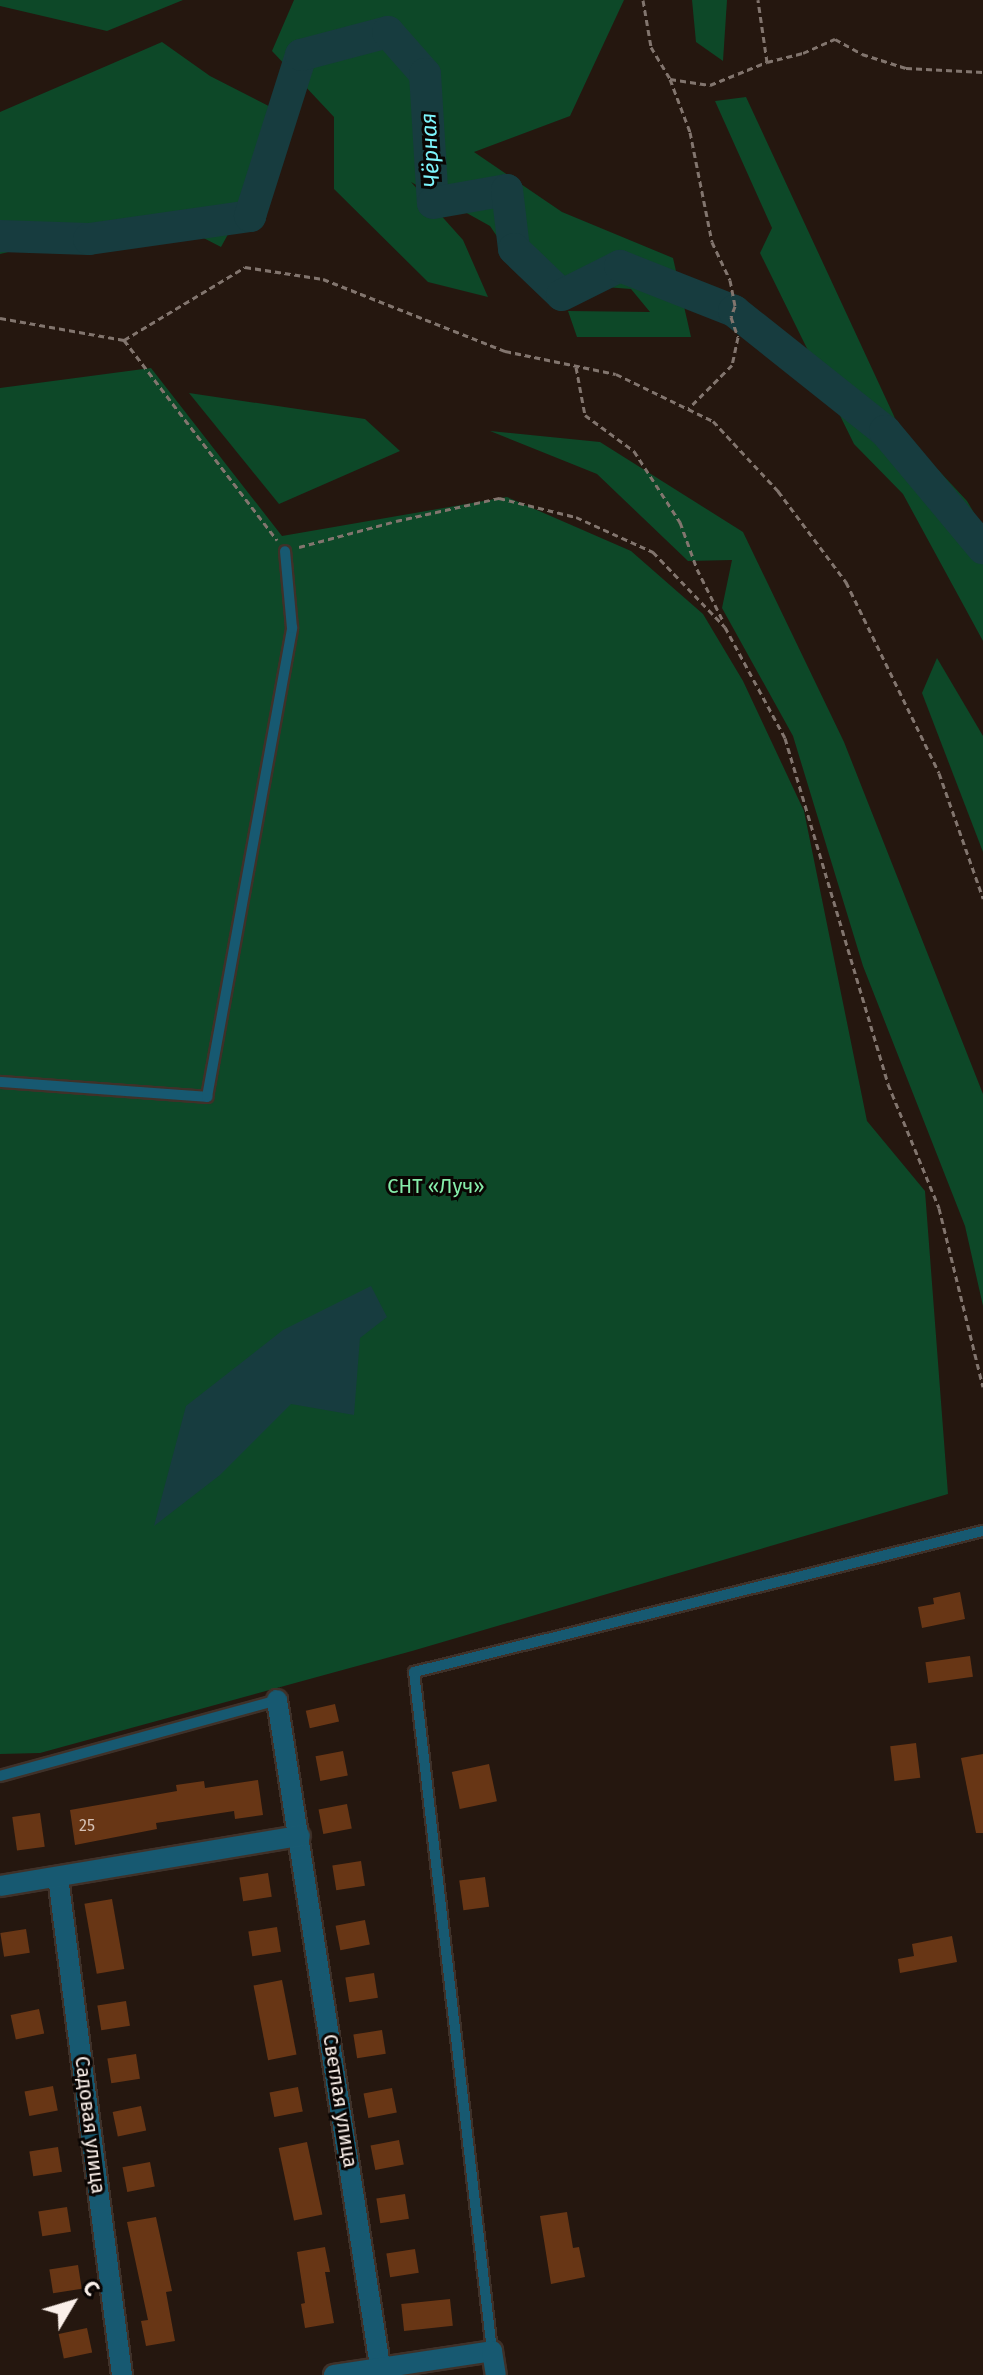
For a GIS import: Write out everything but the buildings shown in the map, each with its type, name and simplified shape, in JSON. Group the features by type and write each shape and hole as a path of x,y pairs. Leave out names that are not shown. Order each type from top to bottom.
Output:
{"street":[{"name":"Светлая улица","path":"277,1700 380,2366"},
{"path":"0,1886 300,1836"},
{"name":"Садовая улица","path":"58,1877 124,2375"},
{"path":"334,2375 492,2351 496,2375"}],"lane":[{"path":"0,1082 207,1097 292,628 285,551"},
{"path":"492,2351 414,1672 983,1531"},
{"path":"0,1776 277,1700"}],"path":[{"path":"643,0 651,47 670,79 690,132 712,242 730,280 735,306 731,317 738,337 732,365 688,409"},
{"path":"758,0 767,62"},
{"path":"670,79 710,85 835,39 862,54 906,68 983,72"},
{"path":"0,318 124,340 245,267 323,279 505,351 616,374 713,421 778,491 846,582 939,773 983,898"},
{"path":"124,340 285,551 396,521 499,498 576,517 653,552 725,627"},
{"path":"576,366 585,415 634,451 680,522 697,569 725,627 785,738 888,1084 939,1208 983,1387"}],"green space":[{"path":"0,0 183,0 107,31 0,6"},
{"path":"294,0 624,0 570,116 474,152 562,212 673,258 691,337 577,337 568,311 650,312 631,289 527,281 490,226 411,182 463,240 488,297 428,282 334,189 334,117 272,51"},
{"path":"692,0 727,0 723,61 696,42"},
{"path":"162,42 210,76 292,118 221,247 161,216 0,254 0,112"},
{"path":"746,97 900,429 967,501 983,528 983,641 903,494 854,444 760,253 772,228 715,101"},
{"name":"СНТ «Луч»","path":"151,368 282,536 507,497 631,551 703,614 743,681 804,811 867,1121 925,1191 948,1494 412,1651 40,1753 0,1754 0,388"},
{"path":"189,393 365,419 400,451 279,504"},
{"path":"490,431 600,442 743,532 844,742 983,1094 983,1306 965,1226 863,966 793,736 722,608 732,560 688,561 597,474"},
{"path":"937,658 983,736 983,852 922,693"}],"water":[{"path":"371,1286 387,1317 360,1338 354,1415 291,1404 220,1475 154,1526 186,1406 283,1330"}],"waterway":[{"name":"Чёрная","path":"0,236 89,239 250,216 301,55 388,32 425,74 433,203 507,190 514,249 562,295 620,266 734,311 885,431 983,548"}]}
